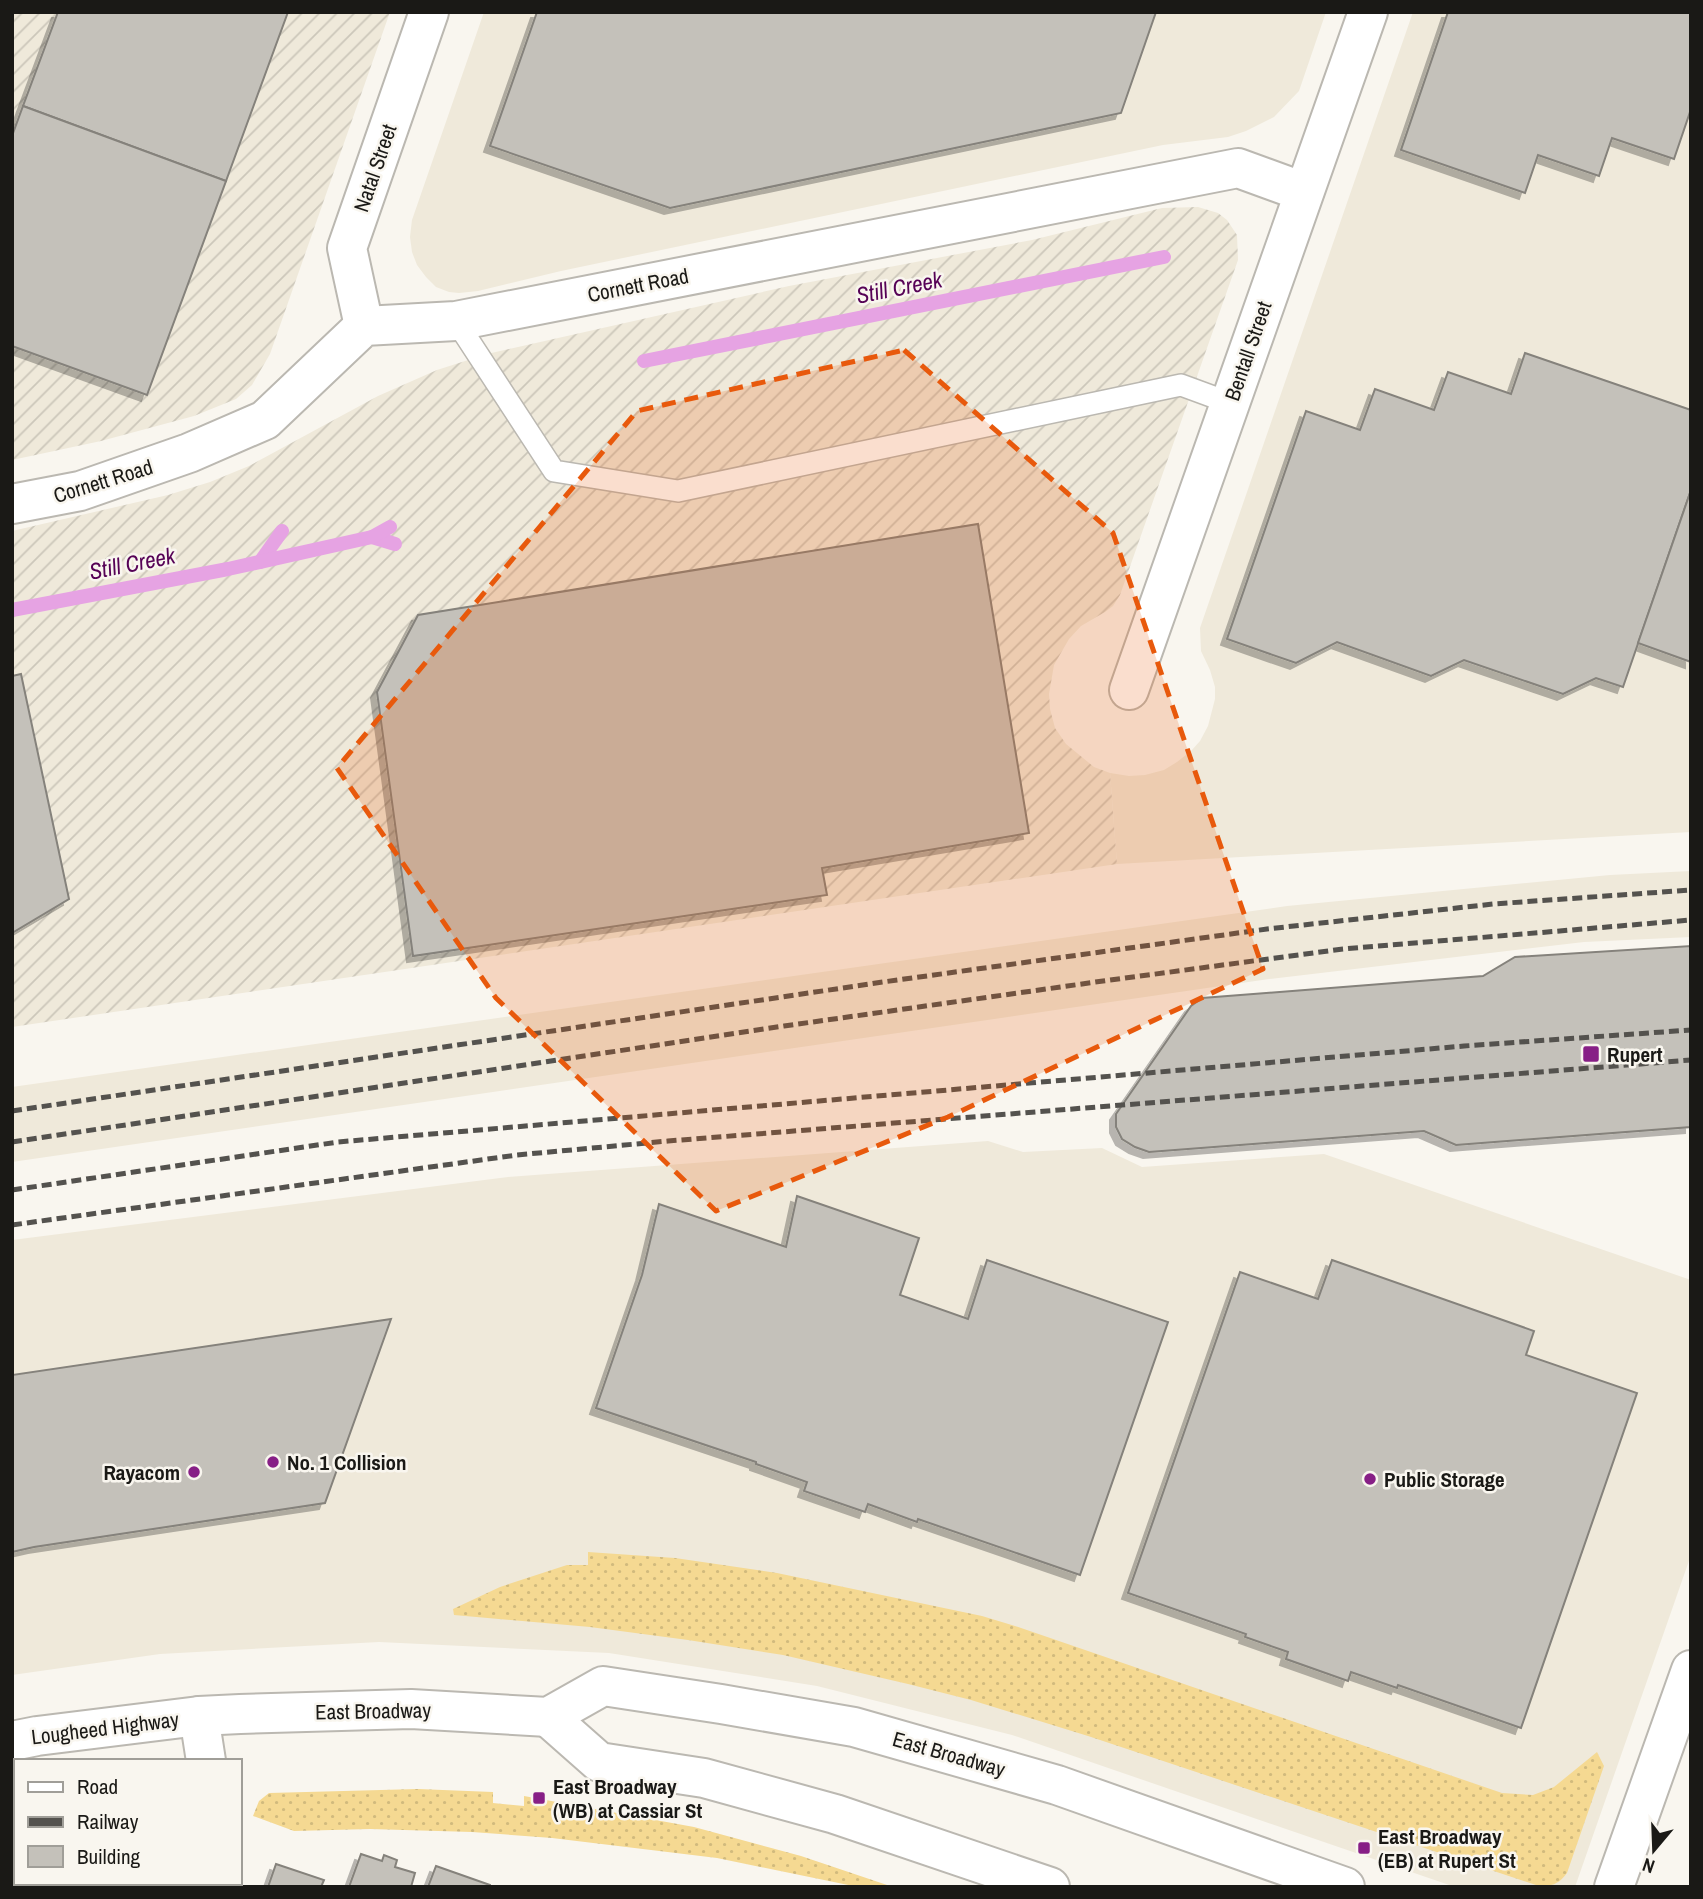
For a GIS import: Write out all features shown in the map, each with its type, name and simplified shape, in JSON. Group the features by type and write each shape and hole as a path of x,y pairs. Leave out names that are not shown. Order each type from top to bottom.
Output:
{"street":[{"name":"Natal Street","path":"364,326 347,248 429,12"},
{"name":"Bentall Street","path":"1129,690 1368,12"},
{"name":"Cornett Road","path":"12,504 80,491 189,453 265,420 364,326 456,321 1238,168 1304,192"},
{"path":"1614,1887 1691,1670"},
{"name":"East Broadway","path":"199,1716 411,1709 548,1717 603,1686 721,1703 854,1727 1058,1785 1345,1887"},
{"path":"199,1716 206,1759"},
{"name":"Lougheed Highway","path":"12,1741 199,1716"},
{"path":"548,1717 599,1762 704,1779 835,1814 1050,1887"}],"lane":[{"path":"456,321 554,471 678,491 1181,385 1230,403"}],"highlighted area":[{"path":"904,350 1113,533 1263,969 948,1117 716,1211 496,998 337,768 637,411"}],"shaded area":[{"path":"12,12 390,12 270,354 252,385 236,399 194,416 101,441 12,460"},
{"path":"484,12 1326,12 1299,91 1274,117 1228,137 1163,145 561,271 478,291 449,292 436,287 417,265 410,237 412,220"},
{"path":"1413,12 1691,12 1691,832 1117,864 1110,773 1129,776 1164,770 1191,751 1208,726 1215,699 1215,687 1201,651 1200,628"},
{"path":"1198,207 1218,213 1227,220 1237,235 1238,260 1120,595 1113,606 1081,626 1069,639 1054,665 1049,694 1055,728 1066,744 1094,767 1110,773 1117,864 12,1027 12,531 168,495 210,482 249,466 378,396 437,370 487,354 789,286 1032,240 1162,208"},
{"path":"1691,871 1691,937 1584,942 1269,979 12,1162 12,1087 1287,906 1610,875"},
{"path":"988,1141 1023,1152 1102,1148 1142,1167 1324,1154 1691,1280 1691,1555 1575,1887 1455,1887 1012,1735 817,1686 609,1653 379,1642 160,1654 12,1675 12,1240 508,1177"},
{"path":"588,1552 675,1558 777,1573 982,1616 1502,1793 1533,1795 1554,1787 1597,1752 1604,1766 1567,1873 1554,1884 1536,1885 1088,1736 971,1700 908,1684 783,1655 688,1640 590,1627 454,1615 453,1609 500,1587 567,1565 588,1565"},
{"path":"418,1789 493,1792 493,1803 524,1806 524,1796 694,1827 801,1856 893,1887 858,1887 717,1858 552,1838 370,1829 294,1831 253,1816 259,1801 269,1793"}],"building":[{"path":"58,12 288,12 226,181 23,106"},
{"path":"537,12 1156,12 1121,113 670,208 490,146"},
{"path":"1448,12 1691,12 1691,109 1674,159 1612,138 1599,176 1538,155 1525,193 1401,150"},
{"path":"23,106 226,181 147,395 12,346 12,136"},
{"path":"1525,353 1691,410 1691,490 1623,687 1596,678 1563,694 1464,660 1431,676 1337,642 1296,663 1227,639 1306,411 1360,430 1375,389 1434,410 1448,372 1511,394"},
{"path":"1691,490 1691,662 1638,643"},
{"path":"978,524 1029,833 822,868 827,895 413,956 377,692 418,615"},
{"path":"21,674 69,899 12,933 12,676"},
{"path":"1691,946 1691,1127 1456,1145 1424,1131 1149,1152 1122,1139 1116,1127 1116,1114 1191,1006 1202,998 1483,976 1515,957"},
{"path":"797,1196 919,1238 900,1295 968,1319 987,1260 1168,1322 1080,1575 918,1519 917,1522 868,1504 865,1512 804,1491 807,1482 596,1408 642,1275 659,1204 786,1247"},
{"path":"1332,1260 1534,1331 1526,1355 1637,1393 1521,1728 1398,1685 1397,1688 1351,1672 1348,1681 1286,1659 1288,1652 1245,1637 1246,1634 1128,1593 1240,1272 1318,1299"},
{"path":"391,1319 325,1503 12,1552 12,1375"},
{"path":"361,1854 382,1861 384,1855 397,1860 395,1867 415,1873 411,1887 349,1887"},
{"path":"276,1864 324,1880 321,1887 268,1887"},
{"path":"436,1866 490,1885 490,1887 428,1887"}],"waterway":[{"name":"Still Creek","path":"644,361 1164,257"},
{"name":"Still Creek","path":"12,610 228,569 372,537 390,527"},
{"name":"Still Creek","path":"260,562 282,531"},
{"name":"Still Creek","path":"372,537 395,544"}],"railway":[{"path":"12,1111 883,982 1267,929 1493,904 1691,890"},
{"path":"12,1142 784,1026 1343,949 1691,920"},
{"path":"12,1190 338,1142 1464,1046 1691,1030"},
{"path":"12,1225 517,1155 1691,1060"}],"place":[{"name":"Rupert","path":"1591,1054"},
{"name":"No. 1 Collision","path":"273,1462"},
{"name":"Rayacom","path":"194,1472"},
{"name":"Public Storage","path":"1370,1479"},
{"name":"East Broadway (WB) at Cassiar St","path":"539,1798"},
{"name":"East Broadway (EB) at Rupert St","path":"1364,1848"}]}
